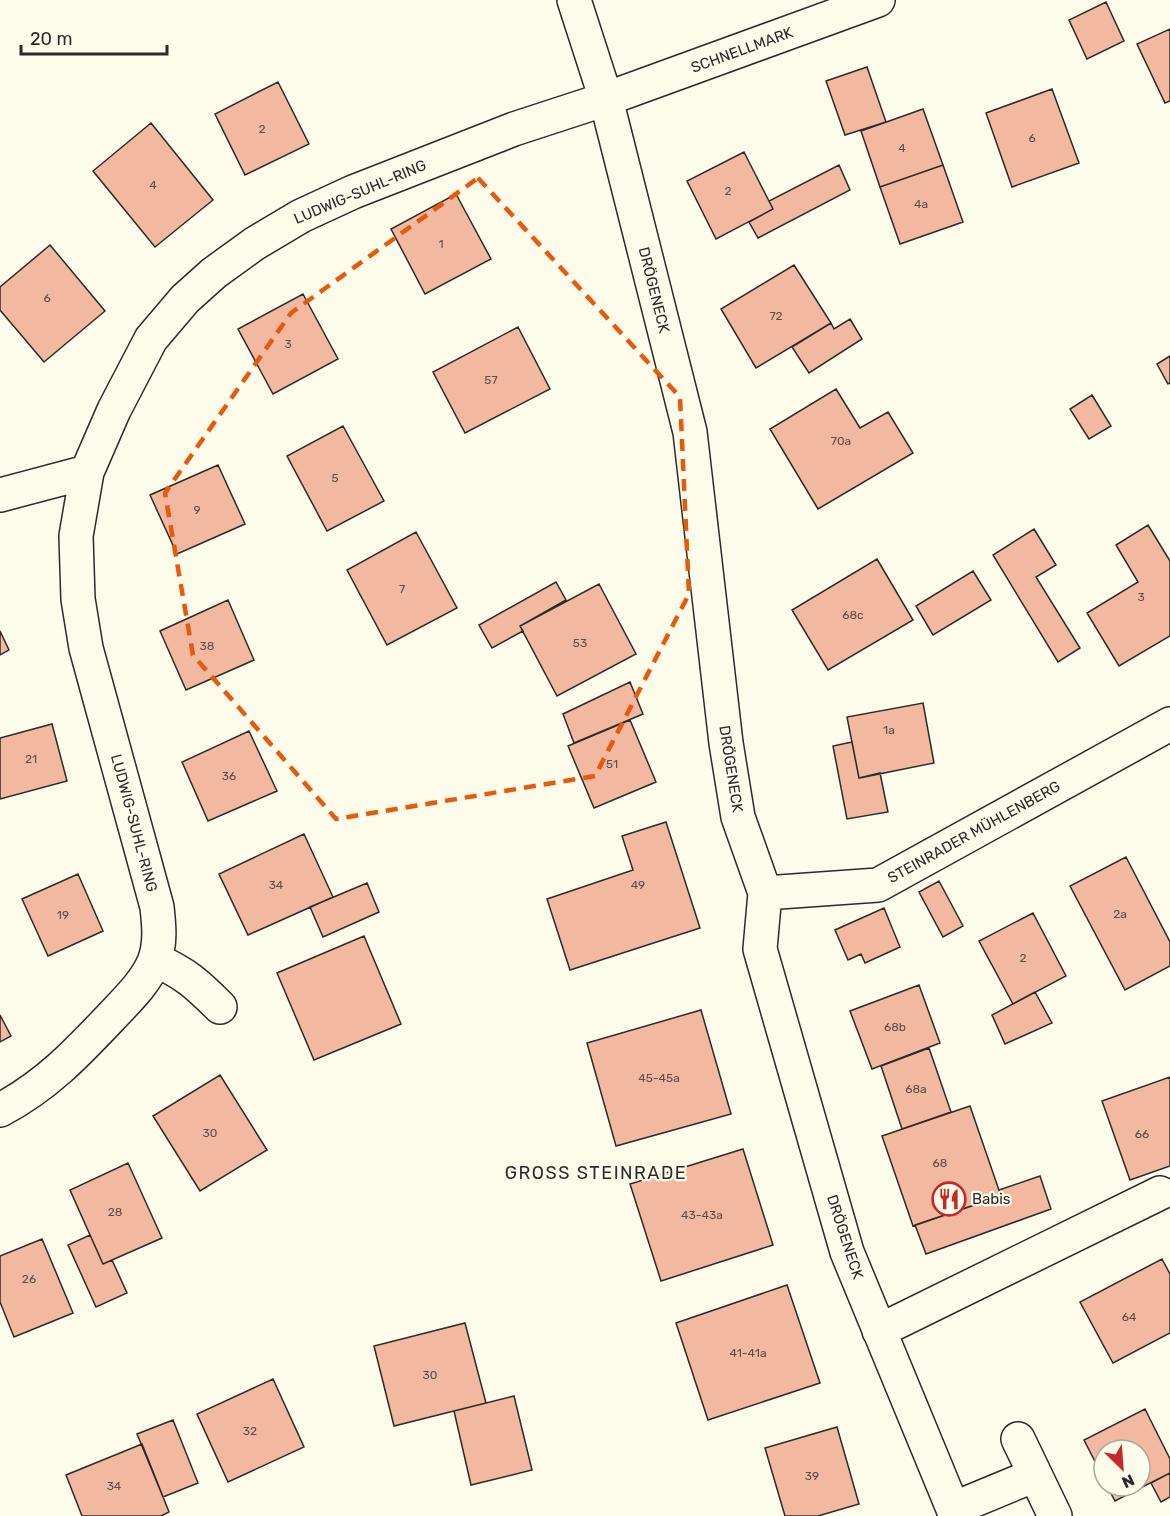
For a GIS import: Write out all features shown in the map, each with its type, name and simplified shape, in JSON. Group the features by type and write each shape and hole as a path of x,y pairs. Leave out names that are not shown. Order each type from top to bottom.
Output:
{"street":[{"name":"DRÖGENECK","path":"574,0 606,99 690,432 734,796 738,817 765,893 760,949 847,1252 955,1513"},
{"name":"SCHNELLMARK","path":"606,99 878,0"},
{"name":"LUDWIG-SUHL-RING","path":"0,1110 18,1101 58,1070 138,987 155,960 159,931 157,907 86,648 78,599 76,536 87,472 114,410 151,339 185,299 214,273 254,244 301,216 353,192 514,129 606,99"},
{"path":"0,495 87,472"},
{"name":"STEINRADER MÜHLENBERG","path":"765,893 878,885 1170,724"},
{"path":"155,960 180,971 198,984 220,1007"},
{"path":"879,1331 1160,1193"},
{"path":"1018,1439 1055,1516"},
{"path":"955,1513 1035,1475"}],"highlighted area":[{"path":"478,178 680,397 689,594 595,776 336,819 193,655 165,493 291,313"}],"building":[{"path":"1106,2 1124,41 1087,59 1069,20"},
{"path":"1170,29 1170,101 1165,103 1137,44"},
{"path":"867,67 886,122 845,135 826,81"},
{"path":"278,82 309,144 245,175 215,114"},
{"path":"1052,89 1079,163 1012,187 986,113"},
{"path":"923,109 943,165 880,187 861,131"},
{"path":"151,123 213,200 155,247 93,171"},
{"path":"744,152 773,209 716,239 687,181"},
{"path":"839,165 850,190 758,238 749,222 773,209 769,201"},
{"path":"943,165 963,222 900,244 880,187"},
{"path":"456,194 491,259 425,294 391,229"},
{"path":"50,245 105,311 44,362 0,310 0,287"},
{"path":"794,265 831,323 756,368 721,309"},
{"path":"303,294 338,359 273,394 238,329"},
{"path":"850,319 862,339 809,373 792,347 831,323 834,329"},
{"path":"518,327 550,389 465,433 433,372"},
{"path":"1170,356 1170,383 1168,384 1157,364"},
{"path":"836,389 860,428 888,412 913,453 818,509 770,429"},
{"path":"1092,395 1111,426 1089,439 1070,409"},
{"path":"343,426 384,501 327,531 287,456"},
{"path":"218,465 245,524 177,554 150,495"},
{"path":"1148,525 1170,561 1170,636 1119,666 1087,613 1138,582 1116,545"},
{"path":"1034,529 1056,565 1036,577 1080,648 1058,662 993,555"},
{"path":"416,532 457,608 387,645 347,570"},
{"path":"877,559 913,620 828,670 792,610"},
{"path":"973,571 991,600 933,635 916,606"},
{"path":"556,582 566,600 520,626 523,631 492,648 479,625"},
{"path":"599,584 636,654 557,696 520,626"},
{"path":"228,600 254,660 186,690 160,631"},
{"path":"0,631 9,650 0,655"},
{"path":"630,682 643,714 574,743 563,714"},
{"path":"923,703 934,763 859,778 847,717"},
{"path":"630,720 656,782 594,808 568,746"},
{"path":"52,724 67,781 0,799 0,738"},
{"path":"249,731 277,791 208,821 182,762"},
{"path":"852,742 859,778 880,773 888,812 847,819 833,746"},
{"path":"666,822 700,928 570,970 547,899 633,870 622,836"},
{"path":"304,834 333,897 248,935 219,874"},
{"path":"1126,857 1170,942 1170,966 1125,990 1070,886"},
{"path":"78,874 103,931 48,956 22,899"},
{"path":"939,881 963,926 943,937 919,892"},
{"path":"367,883 379,912 323,937 310,907"},
{"path":"884,908 900,947 865,963 861,954 848,960 835,930"},
{"path":"1033,913 1066,976 1013,1004 979,941"},
{"path":"364,936 401,1024 314,1060 277,973"},
{"path":"919,985 940,1043 872,1069 850,1011"},
{"path":"1035,992 1052,1023 1005,1044 992,1015"},
{"path":"701,1010 731,1114 616,1146 587,1043"},
{"path":"0,1015 11,1036 0,1042"},
{"path":"929,1048 951,1112 902,1129 881,1066"},
{"path":"220,1075 267,1150 200,1191 153,1116"},
{"path":"1170,1077 1170,1166 1130,1180 1102,1101"},
{"path":"970,1106 1001,1196 913,1226 882,1136"},
{"path":"743,1149 773,1245 661,1281 630,1184"},
{"path":"128,1163 162,1238 103,1264 70,1190"},
{"path":"1040,1176 1051,1209 926,1254 915,1225 1001,1196 999,1190"},
{"path":"90,1235 103,1264 112,1260 127,1293 96,1307 68,1245"},
{"path":"42,1239 73,1313 14,1337 0,1302 0,1256"},
{"path":"1162,1259 1170,1274 1170,1333 1113,1363 1080,1302"},
{"path":"787,1285 820,1383 708,1420 676,1323"},
{"path":"465,1323 486,1403 394,1426 374,1346"},
{"path":"273,1379 304,1447 228,1482 197,1414"},
{"path":"514,1396 532,1470 471,1485 454,1411"},
{"path":"1145,1409 1170,1459 1170,1473 1152,1482 1152,1438 1092,1438 1092,1456 1084,1440"},
{"path":"173,1420 198,1483 163,1497 137,1434"},
{"path":"837,1427 859,1504 818,1516 785,1516 765,1448"},
{"path":"142,1444 169,1512 161,1516 82,1516 66,1475"},
{"path":"1170,1473 1170,1497 1161,1502 1152,1482"}],"place":[{"name":"Babis","path":"949,1199"}],"district":[{"name":"GROSS STEINRADE","path":"596,1173"}]}
